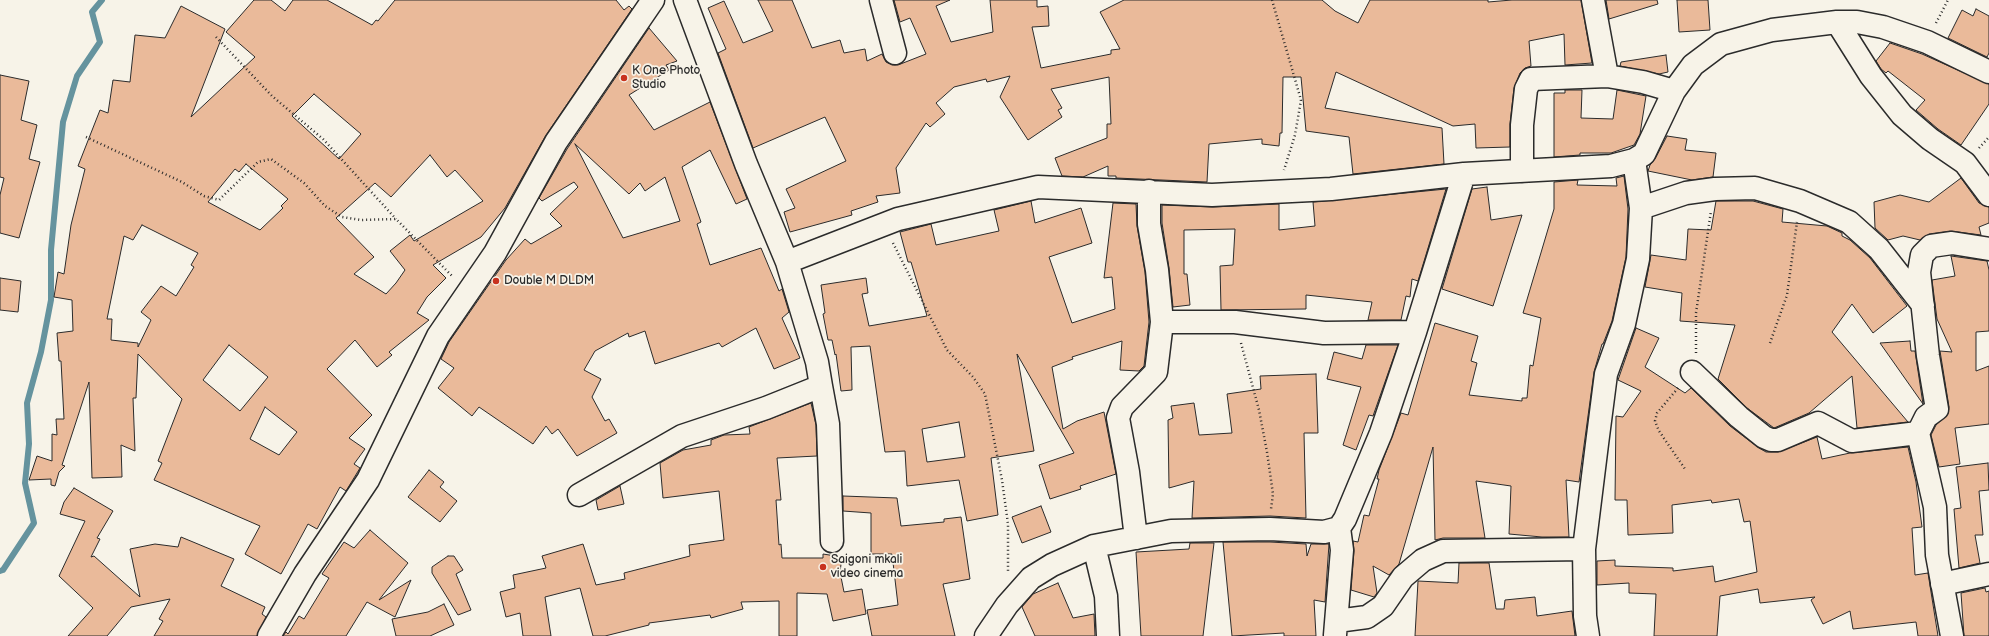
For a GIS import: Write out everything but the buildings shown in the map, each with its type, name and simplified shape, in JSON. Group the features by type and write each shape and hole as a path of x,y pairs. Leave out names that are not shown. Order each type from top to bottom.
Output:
{"street":[{"path":"269,636 305,574 368,480 438,336 495,253 556,142 653,0"},
{"path":"685,0 744,157 787,262 815,355 828,424 832,541"},
{"path":"881,0 895,53"},
{"path":"1593,0 1607,76"},
{"path":"787,262 898,219 1038,187 1212,194 1277,192 1464,174 1611,166 1634,160 1644,154 1674,91 1693,65 1721,44 1772,30 1837,22 1857,22 1883,26 1927,42 1989,72"},
{"path":"1837,22 1871,76 1902,115 1930,139 1965,163 1989,195"},
{"path":"1522,171 1522,125 1526,90 1530,79 1607,76 1643,82 1674,91"},
{"path":"1588,636 1585,616 1584,549 1606,374 1624,324 1638,259 1641,208 1634,160"},
{"path":"986,636 1007,605 1031,578 1052,564 1094,546 1170,531 1270,529 1324,532 1339,528 1345,519 1381,433 1415,332 1464,174"},
{"path":"1641,208 1686,193 1714,189 1755,188 1800,201 1850,222 1879,249 1924,306"},
{"path":"1136,538 1128,472 1118,418 1122,407 1156,372 1162,322 1157,270 1149,224 1149,191"},
{"path":"1952,636 1938,555 1935,507 1918,433 1926,417 1937,409 1928,356 1924,306 1919,272 1922,255 1931,246 1952,243 1989,249"},
{"path":"1162,322 1235,322 1324,333 1415,332"},
{"path":"1692,372 1739,417 1764,437 1771,440 1778,440 1818,423 1852,442 1918,433"},
{"path":"579,495 682,436 766,408 821,386"},
{"path":"1339,528 1342,550 1336,629 1367,616 1383,606 1404,577 1422,560 1443,552 1584,549"},
{"path":"1094,546 1106,596 1108,636"},
{"path":"1942,584 1989,574"}],"path":[{"path":"1272,0 1301,100 1295,135 1277,192"},
{"path":"1927,42 1948,0"},
{"path":"216,37 272,96 323,139 396,220 468,291"},
{"path":"86,137 182,182 204,196 219,200 258,162 271,159 304,183 325,206 342,217 361,220 396,220"},
{"path":"1685,469 1659,431 1655,421 1657,413 1692,372 1696,356 1696,313 1714,189"},
{"path":"1770,343 1787,295 1800,201"},
{"path":"884,224 947,350 973,377 985,394 1002,480 1008,524 1007,605"},
{"path":"1235,322 1259,410 1268,452 1273,494 1270,529"}],"waterway":[{"path":"0,571 3,570 34,523 25,483 29,444 27,403 41,352 51,300 51,250 63,122 77,76 100,42 92,12 102,0"}],"place":[{"name":"K One Photo Studio","path":"624,78"},
{"name":"Double M DLDM","path":"496,281"},
{"name":"Saigoni mkali video cinema","path":"823,567"}]}
